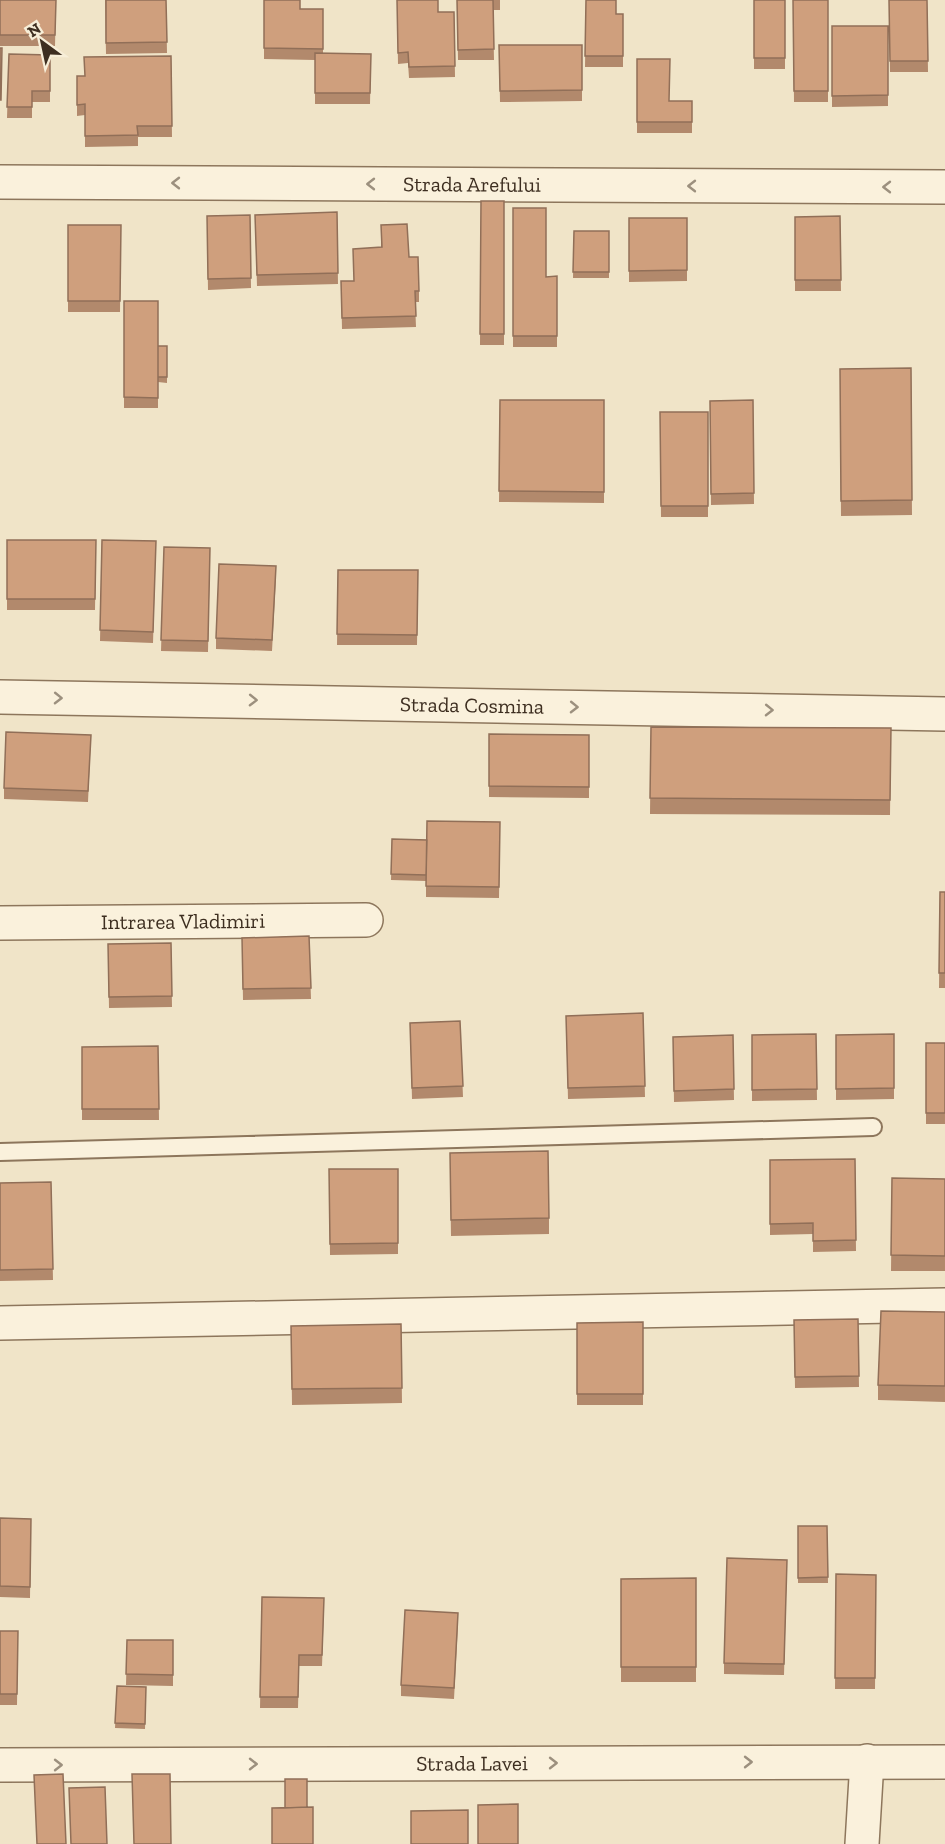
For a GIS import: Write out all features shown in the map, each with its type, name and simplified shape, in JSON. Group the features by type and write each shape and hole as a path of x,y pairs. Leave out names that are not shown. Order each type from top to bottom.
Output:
{"street":[{"name":"Strada Arefului","path":"0,182 945,187"},
{"name":"Strada Cosmina","path":"0,697 945,714"},
{"name":"Intrarea Vladimiri","path":"0,923 366,920"},
{"path":"0,1323 945,1305"},
{"path":"862,1844 867,1761"},
{"name":"Strada Lavei","path":"0,1765 945,1762"}],"lane":[{"path":"0,1152 873,1127"}],"building":[{"path":"0,0 56,0 55,35 0,35"},
{"path":"106,0 166,0 167,42 106,43"},
{"path":"264,0 300,0 300,9 323,9 323,49 264,48"},
{"path":"397,0 438,0 438,12 454,12 455,66 409,67 408,52 398,53"},
{"path":"457,0 493,0 494,49 458,50"},
{"path":"586,0 616,0 616,14 623,14 623,56 585,56"},
{"path":"754,0 785,0 785,58 754,58"},
{"path":"793,0 828,0 828,91 794,91"},
{"path":"889,0 927,0 928,61 890,61"},
{"path":"832,26 888,26 888,95 832,96"},
{"path":"499,45 582,45 582,90 500,91"},
{"path":"0,48 2,48 1,100 0,100"},
{"path":"315,53 371,54 370,93 315,93"},
{"path":"9,54 50,55 50,91 32,91 32,107 7,107"},
{"path":"171,56 172,126 137,126 138,135 85,136 85,104 77,105 77,76 85,76 84,57"},
{"path":"637,59 670,59 669,101 692,101 692,122 637,122"},
{"path":"481,201 504,201 504,334 480,334"},
{"path":"513,208 546,208 546,277 557,276 557,336 513,336"},
{"path":"337,212 338,273 257,275 255,215"},
{"path":"250,215 251,278 208,279 207,216"},
{"path":"840,216 841,280 795,280 795,217"},
{"path":"629,218 687,218 687,270 629,271"},
{"path":"407,224 409,257 418,257 419,291 415,291 416,316 342,318 341,281 354,281 353,249 382,247 381,225"},
{"path":"68,225 121,225 120,301 68,301"},
{"path":"574,231 609,231 609,272 573,272"},
{"path":"124,301 158,301 158,398 124,397"},
{"path":"158,346 167,346 167,377 158,377"},
{"path":"911,368 912,500 841,501 840,369"},
{"path":"500,400 604,400 604,492 499,491"},
{"path":"753,400 754,493 711,494 710,401"},
{"path":"660,412 708,412 708,506 661,506"},
{"path":"7,540 96,540 95,599 7,599"},
{"path":"102,540 156,541 153,632 100,630"},
{"path":"164,547 210,548 208,641 161,640"},
{"path":"219,564 276,566 272,640 216,638"},
{"path":"338,570 418,570 417,635 337,634"},
{"path":"651,727 891,728 890,800 650,798"},
{"path":"6,732 91,735 88,791 4,788"},
{"path":"489,734 589,735 589,787 489,786"},
{"path":"427,821 500,822 499,887 426,886"},
{"path":"392,839 427,840 426,875 391,874"},
{"path":"940,892 945,892 945,973 939,973"},
{"path":"309,936 311,988 243,989 242,938"},
{"path":"171,943 172,996 109,997 108,944"},
{"path":"643,1013 645,1086 568,1088 566,1016"},
{"path":"460,1021 463,1086 412,1088 410,1023"},
{"path":"816,1034 817,1089 752,1090 752,1035"},
{"path":"894,1034 894,1088 836,1089 836,1035"},
{"path":"733,1035 734,1089 674,1091 673,1037"},
{"path":"926,1043 945,1043 945,1113 926,1113"},
{"path":"158,1046 159,1109 82,1109 82,1047"},
{"path":"548,1151 549,1218 451,1220 450,1153"},
{"path":"855,1159 856,1240 813,1241 813,1223 770,1224 770,1160"},
{"path":"329,1169 398,1169 398,1243 330,1244"},
{"path":"892,1178 945,1179 945,1256 891,1255"},
{"path":"51,1182 53,1269 0,1270 0,1183"},
{"path":"881,1311 945,1312 945,1386 878,1385"},
{"path":"858,1319 859,1376 795,1377 794,1320"},
{"path":"643,1322 643,1394 577,1394 577,1323"},
{"path":"401,1324 402,1388 292,1389 291,1326"},
{"path":"0,1518 31,1519 30,1587 0,1586"},
{"path":"798,1526 827,1526 828,1577 798,1578"},
{"path":"727,1558 787,1560 784,1664 724,1663"},
{"path":"836,1574 876,1575 875,1678 835,1678"},
{"path":"696,1578 696,1667 621,1667 621,1579"},
{"path":"262,1597 324,1598 322,1655 299,1655 298,1697 260,1697"},
{"path":"405,1610 458,1613 454,1688 401,1685"},
{"path":"0,1631 18,1631 17,1694 0,1694"},
{"path":"127,1640 173,1640 173,1675 126,1674"},
{"path":"117,1686 146,1687 145,1724 115,1723"},
{"path":"63,1774 66,1844 37,1844 34,1775"},
{"path":"132,1774 170,1774 171,1844 134,1844"},
{"path":"285,1779 307,1779 307,1807 285,1808"},
{"path":"105,1787 107,1844 71,1844 69,1788"},
{"path":"518,1804 518,1844 478,1844 478,1805"},
{"path":"313,1807 313,1844 272,1844 272,1808"},
{"path":"468,1810 468,1844 411,1844 411,1811"}]}
